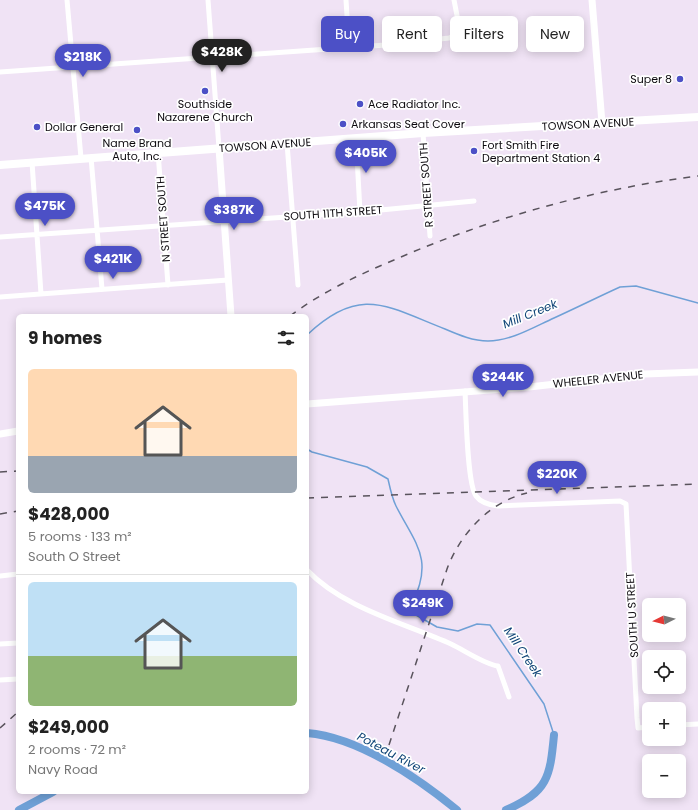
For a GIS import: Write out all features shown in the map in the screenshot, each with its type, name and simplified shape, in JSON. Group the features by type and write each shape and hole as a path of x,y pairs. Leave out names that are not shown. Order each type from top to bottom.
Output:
{"main road":[{"path":"592,0 602,123"},
{"name":"TOWSON AVENUE","path":"0,165 423,133 698,117"},
{"path":"219,148 231,314"},
{"name":"WHEELER AVENUE","path":"309,404 529,387 645,374 698,372"},
{"path":"0,434 16,431"}],"street":[{"path":"67,0 81,158"},
{"path":"208,0 219,148"},
{"path":"346,0 347,16"},
{"path":"374,45 449,38 458,34 460,27 454,0"},
{"path":"0,72 74,68 321,48"},
{"name":"R STREET SOUTH","path":"423,133 430,236"},
{"path":"356,138 360,212"},
{"path":"288,143 298,285"},
{"name":"N STREET SOUTH","path":"158,152 168,285"},
{"path":"91,157 102,289"},
{"path":"32,162 41,294"},
{"name":"SOUTH 11TH STREET","path":"0,237 97,229 164,226 292,215 360,212 474,201"},
{"path":"0,297 228,280"},
{"name":"SOUTH U STREET","path":"465,391 471,481 476,496 481,500 498,506 613,501 625,502 627,508 638,728 642,728"},
{"path":"309,572 322,584 344,598 498,666 509,697"},
{"path":"0,576 16,574"},
{"path":"0,644 16,643"},
{"path":"0,680 16,679"},
{"path":"686,725 698,724"}],"waterway":[{"name":"Mill Creek","path":"309,333 326,319 343,310 358,305 374,305 389,308 406,313 466,337 488,341 505,339 522,333 620,287 636,286 698,303"},
{"name":"Mill Creek","path":"309,450 367,467 388,479 395,503 416,542 420,553 422,575 412,604 416,615 437,627 458,631 477,624 490,625 544,704 554,735"},
{"name":"Poteau River","path":"309,733 326,736 346,742 367,751 406,773 457,810"},
{"name":"Mill Creek","path":"506,810 531,797 544,782 551,762 554,735"},
{"name":"Poteau River","path":"19,810 49,794"}],"railway":[{"path":"293,314 315,299 354,278 430,245 505,218 581,197 698,176"},
{"path":"0,472 16,471"},
{"path":"309,498 698,484"},
{"path":"389,745 447,569 453,556 468,532 488,512 513,497 527,493"},
{"path":"0,514 16,511"},
{"path":"0,728 16,714"}],"place":[{"name":"Super 8","path":"680,79"},
{"name":"Southside Nazarene Church","path":"205,91"},
{"name":"Ace Radiator Inc.","path":"360,104"},
{"name":"Arkansas Seat Cover","path":"343,124"},
{"name":"Dollar General","path":"37,127"},
{"name":"Name Brand Auto, Inc.","path":"137,130"},
{"name":"Fort Smith Fire Department Station 4","path":"474,151"}]}
